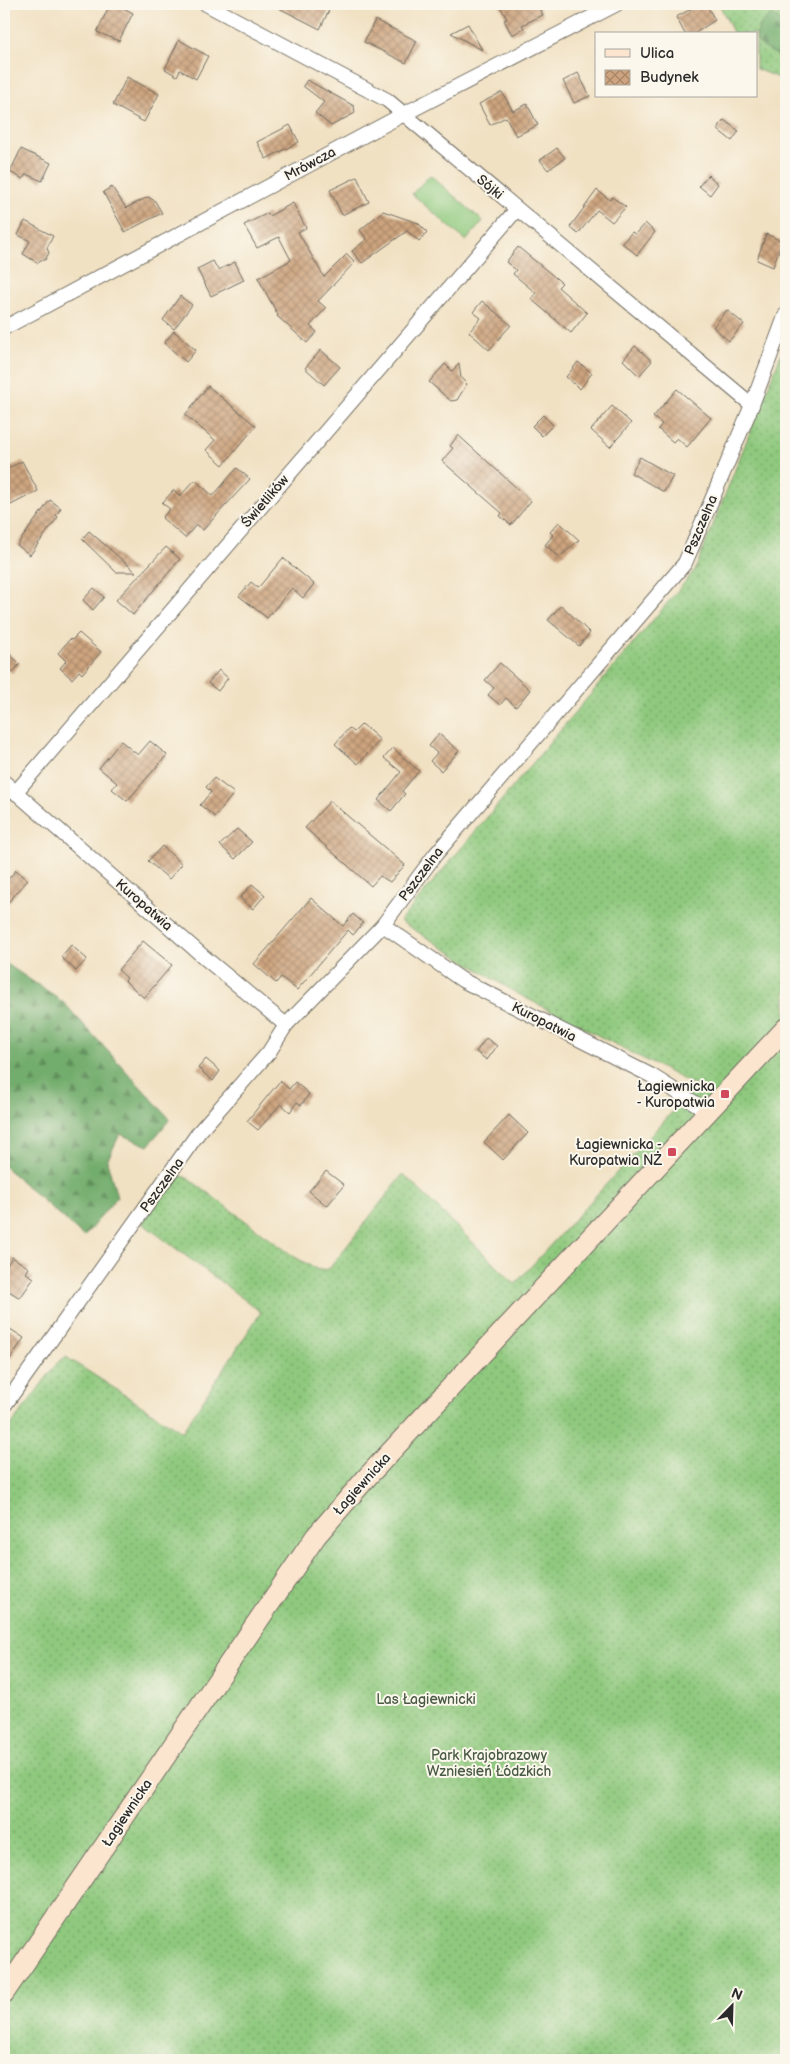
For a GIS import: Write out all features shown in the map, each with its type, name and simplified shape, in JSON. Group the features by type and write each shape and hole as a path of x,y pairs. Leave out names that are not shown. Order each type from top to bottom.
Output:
{"street":[{"name":"Sójki","path":"206,4 370,90 404,114 752,405"},
{"name":"Mrówcza","path":"4,328 404,114 617,4"},
{"name":"Świetlików","path":"15,793 517,210"},
{"name":"Pszczelna","path":"4,1406 199,1132 269,1052 286,1026 383,925 435,855 685,563 752,405 786,314"},
{"name":"Kuropatwia","path":"4,782 198,952 286,1026"},
{"name":"Kuropatwia","path":"383,925 462,980 652,1076 709,1112"},
{"name":"Łagiewnicka","path":"4,1993 316,1536 374,1470 786,1028"}],"green space":[{"path":"719,4 786,4 786,81 758,70 758,32 733,32"},
{"path":"771,15 786,24 786,60 763,47 758,42 760,25"},
{"path":"430,175 483,221 466,241 412,194"},
{"name":"Las Łagiewnicki","path":"786,342 786,2060 4,2060 4,1435 58,1362 66,1357 182,1432 261,1312 142,1223 178,1174 189,1179 293,1256 318,1270 329,1269 403,1174 515,1284 696,1086 518,994 400,921 695,570"},
{"path":"4,962 63,1002 170,1119 148,1146 120,1134 107,1161 117,1197 84,1237 4,1166"}],"building":[{"path":"110,4 116,4 133,13 119,41 97,32"},
{"path":"271,4 332,4 320,29"},
{"path":"499,4 537,4 543,15 522,25 524,28 512,35 504,20 507,19"},
{"path":"688,4 706,4 715,20 697,32 684,32 676,17 691,9"},
{"path":"375,20 417,41 406,63 364,42"},
{"path":"468,24 482,50 451,33"},
{"path":"179,40 208,56 196,79 180,70 177,76 165,69"},
{"path":"578,73 590,96 574,103 563,81"},
{"path":"127,77 159,94 144,122 113,105"},
{"path":"307,80 354,106 355,113 331,126 315,113 324,102 303,86"},
{"path":"502,92 513,111 527,104 538,125 516,136 506,117 490,125 479,104"},
{"path":"724,120 739,131 732,141 717,129"},
{"path":"290,125 299,142 266,159 257,142"},
{"path":"557,148 565,158 548,170 540,160"},
{"path":"21,149 51,163 42,181 26,174 23,179 10,172"},
{"path":"708,175 718,184 710,195 699,186"},
{"path":"357,177 369,202 342,215 330,190"},
{"path":"112,187 126,208 148,197 155,201 162,213 125,232 103,192"},
{"path":"597,190 610,200 612,197 626,207 612,222 597,210 578,234 570,227"},
{"path":"293,203 306,228 298,232 324,277 347,254 355,262 318,301 326,308 310,326 317,332 307,343 277,316 258,278 291,260 279,237 257,248 244,225 268,213 269,216"},
{"path":"383,211 418,223 427,232 419,241 407,231 362,263 352,251 367,239 360,230"},
{"path":"25,221 53,236 47,248 49,253 45,260 40,260 38,263 23,254 30,241 18,235"},
{"path":"645,223 655,232 637,255 622,243 632,232 635,234"},
{"path":"766,234 782,241 773,267 757,260"},
{"path":"518,247 562,283 558,287 587,313 571,333 531,299 536,293 513,274 516,270 506,262"},
{"path":"213,261 218,270 235,262 244,280 211,296 197,269"},
{"path":"180,296 192,305 174,329 163,320"},
{"path":"482,301 511,325 489,350 469,332 481,318 473,312"},
{"path":"727,310 744,324 729,341 713,327"},
{"path":"174,331 196,350 186,362 164,343"},
{"path":"635,346 652,361 639,376 623,360"},
{"path":"321,350 340,367 324,385 305,368"},
{"path":"578,362 592,373 580,389 566,377"},
{"path":"445,364 452,371 459,364 461,378 467,384 457,400 451,401 429,382"},
{"path":"208,386 256,426 223,465 206,450 215,440 185,415"},
{"path":"677,389 711,418 687,447 677,438 673,442 658,429 662,424 653,417"},
{"path":"612,406 631,423 610,447 591,430"},
{"path":"543,415 553,425 542,436 532,426"},
{"path":"458,435 531,501 511,525 500,516 502,513 442,461 453,448 450,446"},
{"path":"640,457 673,476 664,492 631,473"},
{"path":"22,461 38,491 7,507 4,500 4,471"},
{"path":"237,468 250,479 203,530 196,525 185,538 162,518 170,509 162,503 174,490 180,496 195,480 213,496"},
{"path":"50,500 61,508 56,515 58,517 30,555 17,545"},
{"path":"559,522 579,540 560,557 545,545 553,535 550,532"},
{"path":"89,531 136,572 116,572 82,539"},
{"path":"166,547 180,559 133,615 116,600"},
{"path":"283,558 314,584 303,598 292,588 267,618 239,596 251,582 258,588"},
{"path":"94,588 104,597 93,610 83,600"},
{"path":"561,605 590,633 579,646 548,620"},
{"path":"79,633 101,652 82,674 79,671 72,679 60,668 66,661 58,653 70,639 72,640"},
{"path":"4,649 20,664 12,673 4,665"},
{"path":"500,663 530,690 516,707 506,698 500,705 488,695 494,688 485,680"},
{"path":"219,670 228,678 218,691 208,683"},
{"path":"362,724 380,740 358,764 335,744 349,728 354,732"},
{"path":"439,734 459,751 441,771 430,761 437,753 429,746"},
{"path":"121,741 138,755 150,741 167,755 127,801 112,789 117,783 99,768"},
{"path":"393,748 419,771 402,791 405,794 391,811 378,800 401,772 384,758"},
{"path":"214,778 234,793 215,817 200,805 211,792 206,787"},
{"path":"330,801 405,865 390,882 380,876 371,886 305,828"},
{"path":"237,829 252,842 235,859 220,845"},
{"path":"162,846 182,864 169,879 148,861"},
{"path":"16,870 28,880 4,907 4,884"},
{"path":"252,884 265,895 253,909 240,898"},
{"path":"311,898 343,926 353,914 363,923 353,935 348,930 297,990 281,977 276,983 254,964"},
{"path":"143,941 172,965 144,998 125,981 127,978 118,970"},
{"path":"71,945 87,959 76,971 61,957"},
{"path":"486,1038 497,1046 487,1060 476,1052"},
{"path":"206,1059 220,1071 213,1081 198,1068"},
{"path":"280,1081 289,1089 295,1082 309,1094 301,1105 297,1102 290,1112 281,1104 258,1130 247,1121"},
{"path":"509,1115 528,1133 503,1160 484,1142"},
{"path":"326,1171 344,1185 327,1206 309,1191"},
{"path":"12,1257 29,1268 26,1273 34,1278 20,1298 4,1288 4,1270"},
{"path":"4,1325 24,1338 4,1368"}],"place":[{"name":"Łagiewnicka - Kuropatwia","path":"725,1094"},
{"name":"Łagiewnicka - Kuropatwia NŻ","path":"672,1152"}],"park label":[{"name":"Park Krajobrazowy Wzniesień Łódzkich","path":"489,1764"}]}
